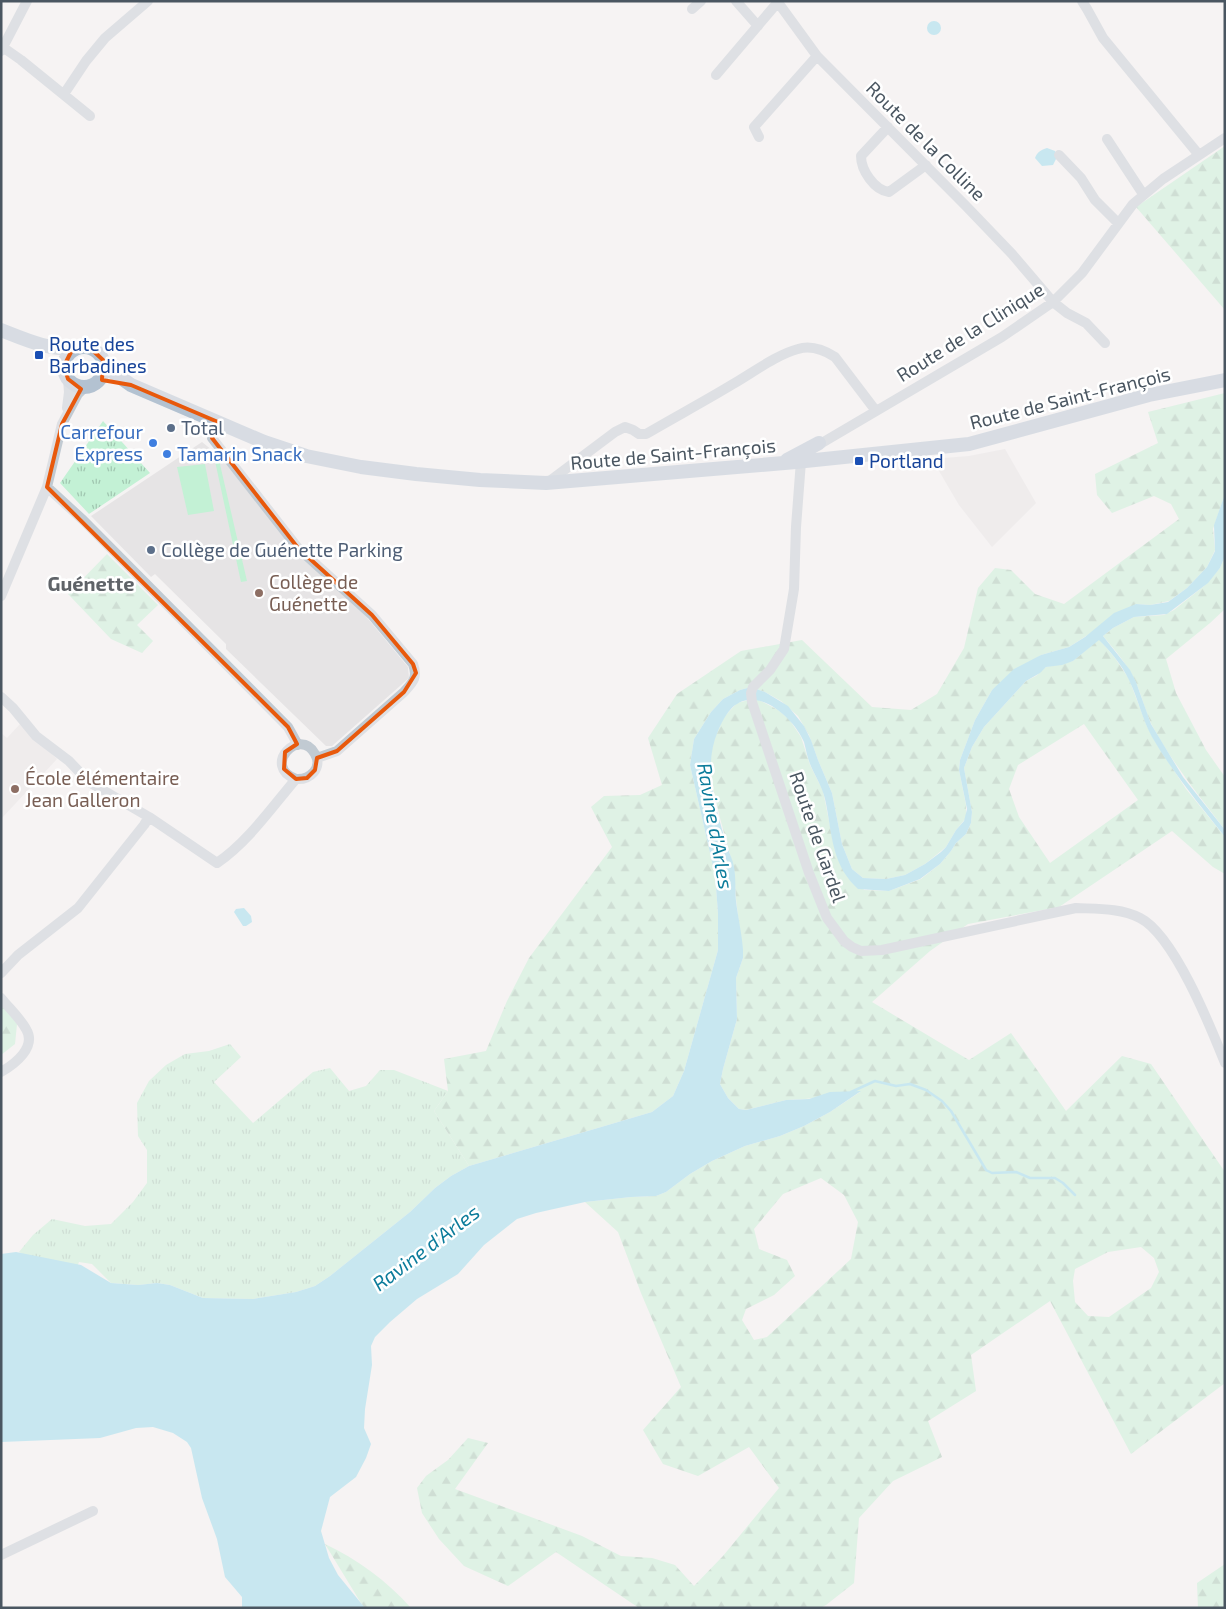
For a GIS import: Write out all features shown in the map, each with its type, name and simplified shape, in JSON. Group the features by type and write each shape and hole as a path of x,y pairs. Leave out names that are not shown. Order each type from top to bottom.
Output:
{"main road":[{"path":"1,330 30,342 60,349 89,347 95,350 103,360 103,372 90,384 75,385 54,357 30,342"},
{"path":"66,372 68,353 76,348"},
{"name":"Route de Saint-François","path":"103,360 114,373 131,385 264,442 306,456 341,464 471,479 546,483 781,463 969,444 1149,395 1225,380"},
{"name":"Route de Saint-François","path":"90,384 110,382 131,385"},
{"path":"781,463 825,441 830,451 838,457"}],"street":[{"path":"27,1 2,50 64,94 90,116"},
{"path":"64,94 86,61 105,38 148,1"},
{"path":"692,9 701,1"},
{"path":"736,1 758,26"},
{"path":"1082,1 1097,30 1107,44 1199,155"},
{"path":"716,75 778,2"},
{"name":"Route de la Colline","path":"778,2 817,56 1012,254 1053,302 1067,313 1086,323 1105,344"},
{"path":"759,137 754,127 817,56"},
{"path":"888,127 861,156 861,161 876,186 883,191 889,192 926,165"},
{"name":"Route de la Clinique","path":"825,441 1002,337 1053,302 1082,273 1118,223 1143,194 1225,138"},
{"path":"1107,139 1143,194"},
{"path":"1059,155 1081,178 1095,200 1118,223"},
{"path":"546,483 615,432 625,427 639,434 646,434 766,364 798,348 814,348 825,351 834,357 876,411"},
{"path":"66,372 69,392 66,414"},
{"path":"1,596 48,487 66,414 78,394 90,384"},
{"path":"218,422 212,438 298,548 372,614 413,664 416,673 413,682 404,692 337,751 317,758"},
{"path":"808,460 825,441"},
{"name":"Route de Gardel","path":"808,460 796,527 794,589 784,649 770,670 753,687 751,693 752,702 809,873 827,918 844,941 861,951 882,950 1076,908 1124,912 1141,918 1154,929 1168,946 1206,1016 1225,1063"},
{"path":"48,487 288,727 298,745"},
{"path":"1,697 13,708 36,736 69,761 89,782 149,817 217,863 240,843 296,779"},
{"path":"298,745 306,745 311,748 317,758 316,770 308,778 296,779 287,774 282,763 285,752 289,748 298,745"},
{"path":"1,973 18,955 78,908 149,817"},
{"path":"1,998 27,1030 28,1044 22,1058 1,1072"},
{"path":"1,1554 93,1511"}],"highlighted area":[{"path":"89,347 103,360 102,380 131,385 218,422 212,438 298,548 372,615 413,664 416,673 404,692 337,751 317,758 315,770 307,778 296,779 284,769 285,752 297,744 288,727 47,487 62,424 81,389 68,379 64,366 72,350"}],"shaded area":[{"name":"Collège de Guénette","path":"202,442 223,459 359,608 408,667 409,678 332,746 326,746 226,649 226,644 155,574 151,577 91,516"},
{"path":"1005,449 1036,503 992,547 959,505 932,459 969,456"},
{"name":"École élémentaire Jean Galleron","path":"21,723 57,759 1,819 1,733 7,738"}],"green space":[{"path":"1225,146 1225,310 1136,207"},
{"path":"1225,393 1225,494 1213,529 1215,550 1207,567 1187,588 1169,601 1150,605 1136,604 1069,647 1041,655 992,690 975,720 960,760 959,770 966,805 966,818 946,847 925,864 905,875 886,879 863,878 852,869 842,844 832,793 809,735 798,716 781,701 751,687 740,690 723,699 711,712 694,739 690,765 715,875 718,950 684,1071 673,1096 652,1112 469,1166 434,1111 448,1091 444,1059 486,1051 507,1001 529,958 612,847 591,807 604,796 640,795 662,785 648,738 677,694 741,651 802,640 872,707 911,710 937,694 964,648 978,588 995,568 1011,570 1035,594 1064,604 1179,519 1171,504 1154,496 1112,513 1097,495 1095,474 1158,443 1148,412"},
{"path":"103,421 150,473 89,514 60,483"},
{"path":"219,460 247,581 241,582 215,461"},
{"path":"205,464 214,511 188,515 177,467"},
{"path":"107,554 158,605 137,625 153,641 142,653 111,639 68,594"},
{"path":"1225,556 1225,609 1166,659 1176,693 1206,750 1225,777 1225,830 1170,755 1151,724 1133,676 1103,636 1113,628 1134,617 1164,615 1174,610 1204,586 1220,568"},
{"path":"1099,639 1115,658 1129,679 1153,738 1186,789 1225,837 1225,874 1213,867 1172,831 1059,907 968,924 930,951 872,1002 969,1060 1011,1033 1066,1111 1122,1056 1151,1064 1225,1172 1225,1383 1131,1454 1050,1301 971,1355 976,1391 928,1421 942,1457 893,1481 859,1518 854,1583 820,1608 639,1608 556,1552 508,1586 464,1566 439,1539 422,1513 417,1488 426,1476 448,1460 468,1438 488,1443 455,1489 582,1536 621,1556 652,1558 675,1565 694,1586 723,1556 779,1488 749,1447 698,1476 663,1464 643,1430 681,1387 641,1293 618,1232 585,1202 656,1196 666,1192 690,1174 712,1161 745,1146 780,1136 804,1126 830,1112 860,1092 786,1100 746,1110 739,1109 728,1098 720,1084 737,1019 736,978 743,958 734,869 713,789 711,770 710,754 724,717 737,703 759,700 778,710 789,719 801,737 810,765 823,791 833,841 864,890 889,891 921,879 940,864 956,843 966,834 971,823 972,812 964,768 972,747 984,727 1026,681 1036,676 1046,667 1073,661","holes":["1084,724 1138,800 1050,863 1019,817 1009,789 1018,765","821,1178 844,1195 858,1222 851,1259 767,1337 754,1340 742,1320 746,1309 774,1295 795,1276 787,1260 759,1249 754,1229 783,1194","1141,1247 1154,1258 1159,1272 1151,1288 1109,1317 1088,1316 1075,1302 1073,1281 1075,1269 1108,1252"]},
{"path":"1,1001 17,1024 15,1044 1,1055"},
{"path":"230,1044 241,1057 214,1082 253,1123 313,1072 330,1068 349,1091 366,1086 380,1070 394,1070 448,1091 434,1111 469,1166 435,1188 410,1212 330,1276 315,1286 296,1292 253,1299 203,1298 170,1285 157,1283 138,1285 111,1283 92,1264 79,1262 75,1272 41,1265 19,1252 33,1235 52,1219 85,1226 111,1224 133,1202 147,1183 147,1150 138,1136 137,1103 149,1081 166,1065 185,1054 209,1051"},
{"path":"325,1544 371,1572 411,1608 364,1608"},
{"path":"1225,1564 1225,1608 1198,1608 1197,1583"}],"water":[{"path":"931,21 937,21 941,28 937,35 931,35 927,31 927,25"},
{"path":"1047,148 1055,151 1057,157 1053,165 1042,166 1035,158 1037,154"},
{"name":"Ravine d'Arles","path":"1225,494 1225,556 1220,568 1208,583 1167,614 1134,617 1113,628 1103,636 1130,670 1151,724 1183,777 1225,830 1225,837 1160,750 1152,737 1126,674 1116,658 1099,640 1073,661 1062,665 1046,667 1026,681 984,727 972,747 964,768 972,812 971,823 966,834 956,843 940,864 920,879 889,891 858,889 844,872 833,845 824,794 809,761 801,735 791,722 770,705 755,700 741,702 727,714 713,745 711,774 715,803 734,867 743,958 736,978 737,1019 720,1084 728,1098 739,1109 746,1110 786,1100 809,1099 830,1092 861,1091 830,1112 804,1126 780,1136 745,1146 712,1161 690,1174 666,1192 656,1196 585,1202 517,1219 484,1245 458,1274 417,1299 375,1337 371,1346 372,1365 364,1428 371,1444 356,1477 330,1497 321,1531 329,1558 338,1575 365,1608 242,1608 242,1597 225,1577 217,1539 202,1498 191,1448 187,1442 173,1433 153,1427 136,1428 100,1438 1,1442 1,1254 16,1252 81,1265 111,1283 138,1285 157,1283 170,1285 203,1298 253,1299 296,1292 315,1286 330,1276 410,1212 435,1188 469,1166 652,1112 673,1096 684,1071 718,950 715,875 690,765 694,739 711,712 723,699 740,690 751,687 765,692 788,706 804,726 832,793 842,844 852,869 863,878 886,879 905,875 941,852 964,821 967,809 959,770 960,760 975,720 992,690 1014,669 1041,655 1069,647 1085,637 1114,613 1136,604 1150,605 1168,602 1187,588 1207,567 1215,551 1214,525"},
{"path":"244,908 251,916 252,922 246,926 243,926 234,912 236,909"}],"waterway":[{"path":"851,1092 875,1081 896,1086 910,1084 926,1090 942,1101 951,1111 986,1170 992,1173 1016,1172 1030,1178 1055,1178 1075,1195"}],"place":[{"name":"Route des Barbadines","path":"39,355"},
{"name":"Total","path":"171,428"},
{"name":"Carrefour Express","path":"153,443"},
{"name":"Tamarin Snack","path":"167,454"},
{"name":"Portland","path":"859,461"},
{"name":"Collège de Guénette Parking","path":"151,550"},
{"name":"Collège de Guénette","path":"259,593"},
{"name":"École élémentaire Jean Galleron","path":"15,789"}],"district":[{"name":"Guénette","path":"91,584"}]}
